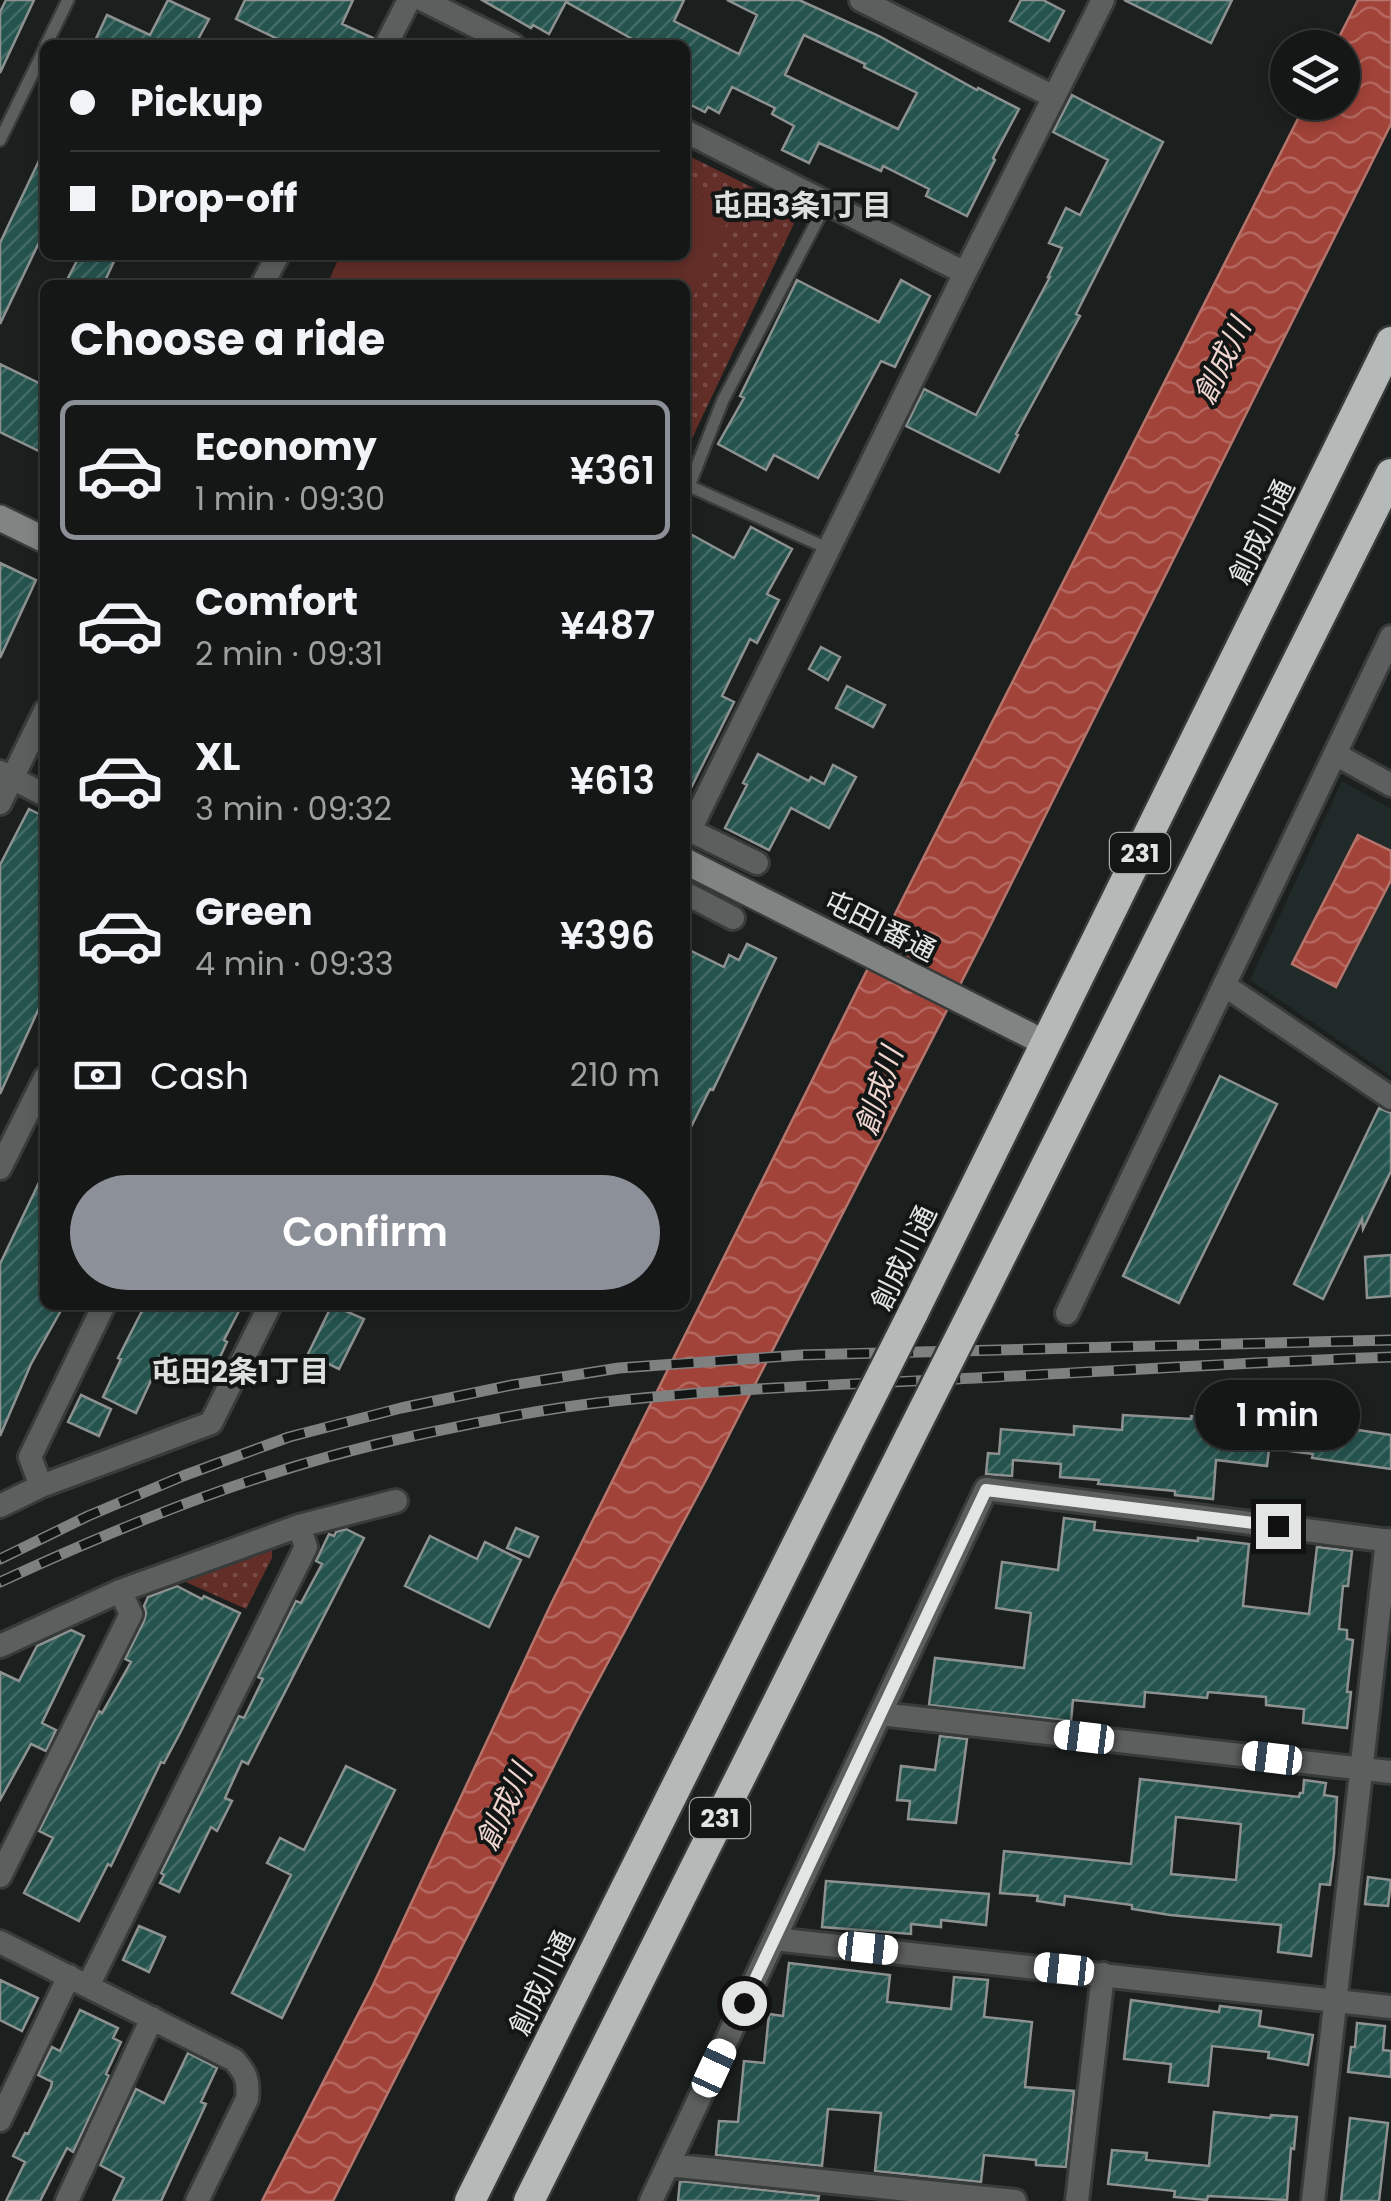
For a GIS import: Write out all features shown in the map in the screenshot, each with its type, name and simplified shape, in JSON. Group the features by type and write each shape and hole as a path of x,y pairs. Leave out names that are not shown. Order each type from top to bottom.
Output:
{"highway":[{"name":"創成川通","path":"470,2201 1047,1044 1391,342"},
{"name":"231","path":"528,2201 1391,474"}],"street":[{"path":"388,40 408,0"},
{"path":"424,0 503,40"},
{"path":"861,0 1054,97"},
{"path":"690,825 1103,0"},
{"path":"690,134 965,273"},
{"path":"0,518 40,538"},
{"path":"1067,1312 1391,637"},
{"path":"0,803 6,775 40,720"},
{"path":"1335,754 1391,786"},
{"path":"6,775 40,792"},
{"path":"690,830 757,863"},
{"name":"屯田1番通","path":"690,864 1047,1044"},
{"path":"690,896 733,918"},
{"path":"1224,984 1391,1098"},
{"path":"0,1168 40,1088"},
{"path":"41,1486 30,1457 102,1310"},
{"path":"0,1506 41,1486 211,1424 268,1310"},
{"path":"651,2201 986,1490 1389,1540 1314,2201"},
{"path":"0,1646 120,1591 299,1526 396,1501"},
{"path":"0,2120 79,1981 306,1547 299,1526"},
{"path":"0,1876 131,1614 120,1591"},
{"path":"880,1714 1391,1772"},
{"path":"774,1938 1391,2007"},
{"path":"0,1942 234,2060 244,2071 249,2083 247,2098 197,2201"},
{"path":"1077,2201 1103,1974"},
{"path":"67,2201 152,2018"},
{"path":"668,2165 849,2192 1015,2201"}],"lane":[{"path":"49,40 68,0"},
{"path":"0,140 40,58"},
{"path":"690,481 723,400 827,202"},
{"path":"690,489 830,550"}],"shaded area":[{"path":"690,156 800,211 690,442 690,303 731,212 690,189"},
{"path":"690,189 732,212 690,303 690,280 329,280 338,260 690,260"},
{"path":"1342,781 1391,809 1391,1076 1250,980"},
{"path":"272,1544 272,1558 246,1609 179,1579"}],"water":[{"name":"創成川","path":"1358,0 1391,0 1391,124 985,936 707,1478 577,1720 333,2201 262,2201 373,1985 550,1606 1297,120 1360,120 1360,30 1343,30"},
{"path":"1358,835 1391,851 1391,880 1336,987 1292,964"}],"building":[{"path":"6,0 34,0 0,73 0,12"},
{"path":"168,0 209,19 198,40 95,40 107,15 150,35"},
{"path":"245,0 353,0 342,24 373,38 280,40 236,19"},
{"path":"482,0 684,0 674,21 739,54 757,15 727,0 799,0 879,36 1019,109 967,216 926,196 929,189 883,166 881,171 819,143 809,163 782,150 794,126 772,114 775,108 732,87 719,113 690,104 690,40 634,40 566,2 549,34 533,25 531,28","holes":["804,35 865,64 864,67 917,93 898,129 785,75"]},
{"path":"1021,0 1043,0 1064,11 1049,41 1010,21"},
{"path":"1124,0 1232,0 1211,43"},
{"path":"1072,95 1163,142 1076,314 1080,316 999,472 906,426 924,389 976,415 1050,277 1062,248 1049,243 1066,208 1080,215 1108,160 1053,132"},
{"path":"40,159 40,240 0,324 0,243"},
{"path":"77,260 115,260 105,280 68,278"},
{"path":"797,280 879,322 901,280 930,296 895,367 881,361 818,478 774,455 766,470 718,444 744,398 740,396"},
{"path":"0,364 40,384 40,452 0,432"},
{"path":"751,527 792,549 767,594 779,600 757,643 750,639 722,696 734,702 690,790 690,534 734,558"},
{"path":"0,563 36,580 0,658"},
{"path":"821,647 840,657 828,680 809,669"},
{"path":"847,686 885,705 873,727 836,708"},
{"path":"758,754 809,781 811,777 824,784 833,765 856,777 829,828 791,808 769,850 725,828"},
{"path":"29,809 40,814 40,1006 0,1094 0,865"},
{"path":"747,944 776,958 713,1090 710,1089 690,1129 690,950 724,967 729,955 739,960"},
{"path":"1220,1076 1277,1104 1179,1303 1123,1276"},
{"path":"1379,1108 1391,1113 1391,1171 1363,1229 1362,1219 1323,1299 1294,1284"},
{"path":"40,1180 40,1310 61,1310 31,1364 0,1436 0,1264"},
{"path":"1391,1255 1391,1296 1367,1298 1365,1257"},
{"path":"142,1310 239,1310 208,1383 160,1361 136,1413 103,1397 121,1359 118,1358"},
{"path":"330,1310 343,1310 364,1319 339,1369 308,1354"},
{"path":"81,1395 111,1409 99,1436 68,1422"},
{"path":"1123,1415 1220,1418 1219,1427 1271,1433 1267,1466 1216,1460 1213,1499 1060,1477 1061,1464 1013,1460 1012,1476 986,1474 988,1453 999,1454 1001,1429 1074,1435 1074,1426 1122,1430"},
{"path":"1286,1419 1391,1435 1391,1469 1281,1450"},
{"path":"1064,1518 1095,1522 1094,1530 1249,1544 1243,1606 1309,1614 1317,1547 1352,1551 1348,1586 1343,1586 1339,1629 1347,1630 1347,1639 1353,1640 1347,1728 1303,1723 1304,1709 1266,1705 1266,1697 1208,1692 1207,1698 1145,1692 1144,1707 1073,1700 1071,1721 929,1705 935,1658 1024,1668 1031,1613 996,1608 1002,1562 1058,1570"},
{"path":"516,1528 538,1537 529,1557 507,1548"},
{"path":"346,1529 364,1538 248,1764 242,1761 225,1798 232,1801 217,1831 211,1827 179,1892 160,1883 164,1875 161,1873 239,1716 244,1718 263,1679 258,1677 296,1601 301,1603 322,1564 316,1561 329,1534 334,1536"},
{"path":"430,1536 477,1559 485,1542 521,1560 489,1627 405,1586"},
{"path":"177,1586 240,1613 79,1921 24,1893 53,1838 39,1831 99,1711 102,1713 131,1662 125,1659 144,1621 148,1597"},
{"path":"71,1630 84,1636 42,1723 56,1730 46,1751 31,1744 0,1800 0,1672 19,1681 37,1646"},
{"path":"940,1736 967,1739 956,1823 908,1819 910,1801 897,1800 901,1766 935,1770"},
{"path":"346,1766 395,1790 282,2018 232,1993 291,1875 267,1863 280,1838 304,1850"},
{"path":"1140,1779 1299,1797 1304,1780 1326,1783 1324,1795 1337,1797 1330,1885 1320,1884 1311,1956 1278,1952 1281,1925 1170,1915 1132,1909 1132,1905 1065,1896 1064,1905 1037,1901 1038,1896 1000,1893 1004,1851 1131,1864","holes":["1176,1817 1241,1824 1236,1880 1171,1874"]},
{"path":"1368,1877 1391,1880 1388,1906 1365,1904"},
{"path":"826,1881 989,1894 986,1925 941,1920 941,1927 911,1924 911,1934 822,1927"},
{"path":"139,1926 165,1937 149,1972 123,1960"},
{"path":"789,1963 890,1975 887,2002 951,2009 954,1977 988,1980 984,2017 1032,2022 1025,2087 1074,2091 1066,2167 984,2155 981,2182 875,2171 881,2113 828,2109 822,2166 716,2155 719,2121 738,2122 744,2061 764,2063 769,2014 783,2016"},
{"path":"0,1980 38,1998 22,2031 0,2020"},
{"path":"1131,2000 1219,2012 1220,2006 1261,2011 1259,2026 1313,2035 1308,2065 1268,2058 1269,2052 1212,2046 1208,2086 1169,2082 1171,2064 1124,2059"},
{"path":"80,2010 118,2028 113,2038 121,2042 106,2074 109,2076 73,2152 67,2148 40,2201 6,2201 25,2162 13,2156 51,2087 52,2082 38,2075 52,2047 60,2051"},
{"path":"1357,2023 1385,2026 1383,2050 1391,2051 1391,2077 1348,2072"},
{"path":"188,2053 217,2068 201,2102 206,2104 161,2201 113,2201 124,2178 100,2165 136,2089 164,2103"},
{"path":"1214,2112 1297,2117 1287,2200 1208,2196 1207,2200 1174,2197 1175,2191 1108,2184 1112,2150 1147,2153 1146,2160 1209,2166"},
{"path":"1350,2118 1388,2123 1379,2201 1341,2201"},
{"path":"680,2181 819,2196 818,2201 678,2201"}],"railway":[{"path":"0,1559 88,1516 289,1437 401,1408 619,1368 801,1355 1391,1340"},
{"path":"0,1582 151,1517 254,1479 360,1448 538,1411 749,1390 1391,1357"}],"district":[{"name":"屯田3条1丁目","path":"802,205"},
{"name":"屯田2条1丁目","path":"240,1371"}],"route":[{"path":"744,2003 986,1490 1278,1526"}]}
